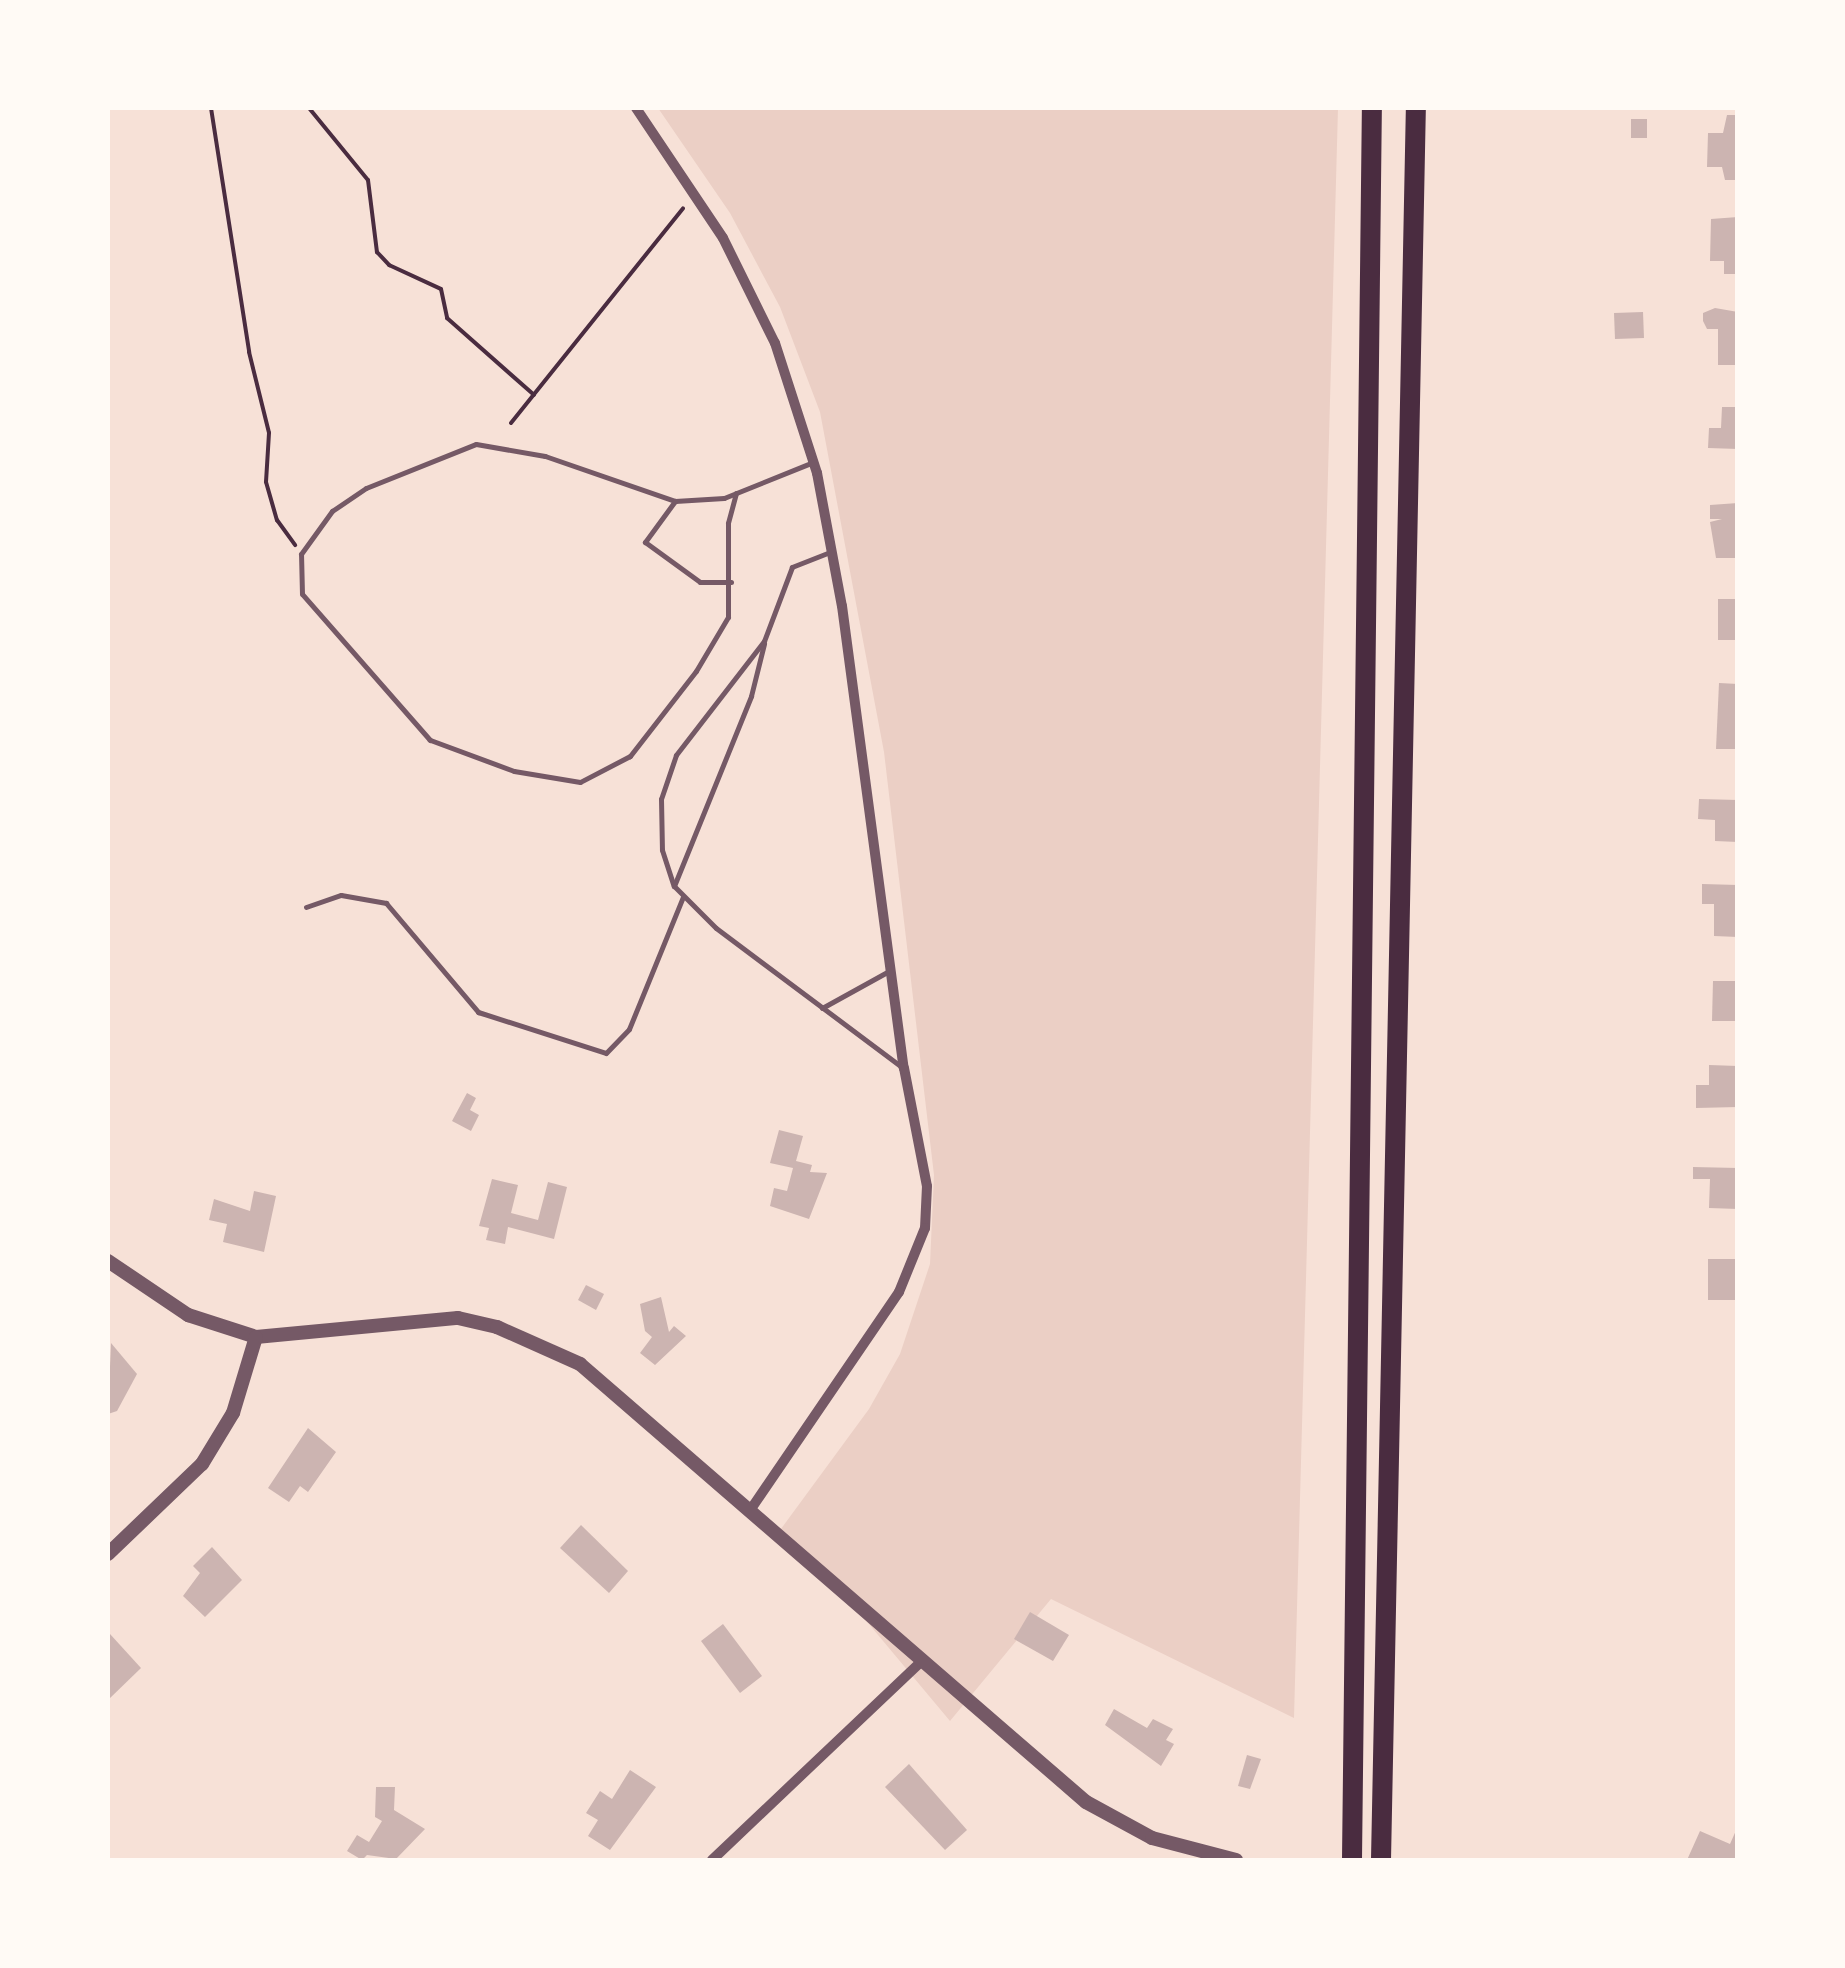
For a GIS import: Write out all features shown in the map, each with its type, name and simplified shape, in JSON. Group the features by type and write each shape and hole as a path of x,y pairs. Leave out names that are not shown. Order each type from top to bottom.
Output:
{"highway":[{"path":"1352,1860 1356,1120 1372,108"},
{"path":"1381,1860 1416,108"}],"street":[{"path":"636,108 696,193 775,344 814,462 833,551 904,1068 927,1186 919,1248 881,1322 751,1510"},
{"path":"108,1261 188,1315 256,1337 411,1318 497,1327 605,1382 921,1662 1086,1802 1152,1838 1236,1860"},
{"path":"108,1554 214,1447 242,1392 256,1337"},
{"path":"712,1860 921,1662"}],"lane":[{"path":"736,493 728,524 728,617 630,756 600,777 559,783 430,740 302,594 301,554 332,511 366,488 476,444 545,456 675,501 736,493 814,462"},
{"path":"675,501 645,542 700,582 730,582"},
{"path":"674,886 751,696 764,642 792,566 833,551"},
{"path":"764,642 676,755 661,799 662,850 674,886 682,897 904,1068"},
{"path":"306,907 341,896 386,904 478,1012 606,1053 630,1029 682,897"},
{"path":"822,1008 890,971"}],"path":[{"path":"211,108 249,352 269,433 266,482 278,520 295,546"},
{"path":"309,108 368,180 377,252 389,265 441,289 447,318 534,396"},
{"path":"510,424 696,193"}],"shaded area":[{"path":"658,108 1338,108 1294,1718 1051,1599 950,1721 868,1623 778,1533 869,1409 900,1354 930,1264 934,1175 884,752 820,412 780,307 730,213"}],"building":[{"path":"1727,115 1738,115 1738,180 1725,180 1722,167 1707,167 1708,133 1723,133"},
{"path":"1631,119 1647,119 1647,138 1631,138"},
{"path":"1738,217 1738,274 1724,274 1724,261 1710,261 1711,219"},
{"path":"1715,308 1738,312 1738,365 1718,365 1718,329 1707,329 1703,321 1703,313"},
{"path":"1643,312 1644,338 1615,339 1614,313"},
{"path":"1722,407 1738,407 1738,449 1708,448 1709,428 1721,428"},
{"path":"1738,503 1738,558 1716,558 1710,522 1722,519 1710,519 1710,505"},
{"path":"1718,599 1738,599 1738,640 1718,640"},
{"path":"1719,683 1738,684 1738,749 1716,749"},
{"path":"1699,799 1738,800 1738,842 1715,841 1715,820 1698,819"},
{"path":"1702,884 1738,885 1738,937 1714,936 1714,904 1702,904"},
{"path":"1713,981 1738,981 1738,1021 1712,1021"},
{"path":"1709,1065 1738,1066 1738,1107 1696,1108 1696,1085 1709,1085"},
{"path":"467,1093 476,1098 470,1110 479,1115 471,1131 452,1121"},
{"path":"779,1130 803,1136 796,1161 812,1165 810,1172 827,1173 809,1219 770,1206 774,1188 787,1191 793,1168 770,1163"},
{"path":"1693,1167 1738,1168 1738,1209 1709,1208 1710,1179 1693,1179"},
{"path":"492,1179 518,1185 511,1213 538,1220 548,1182 567,1187 554,1239 508,1227 505,1244 486,1240 489,1228 479,1226"},
{"path":"254,1191 276,1196 264,1252 223,1242 227,1224 209,1220 214,1199 250,1211"},
{"path":"1708,1259 1738,1259 1738,1300 1708,1300"},
{"path":"586,1285 604,1294 596,1310 578,1300"},
{"path":"661,1297 669,1332 674,1326 686,1336 655,1365 640,1353 652,1337 645,1331 640,1304"},
{"path":"111,1343 137,1374 117,1411 108,1414"},
{"path":"308,1428 336,1452 308,1492 300,1486 289,1502 268,1488"},
{"path":"581,1525 628,1571 609,1593 560,1548"},
{"path":"212,1547 242,1580 205,1617 183,1596 200,1573 193,1566"},
{"path":"1030,1612 1069,1635 1053,1661 1014,1639"},
{"path":"723,1624 762,1676 740,1693 701,1641"},
{"path":"110,1634 141,1668 108,1700 108,1637"},
{"path":"1114,1709 1147,1728 1153,1719 1173,1729 1166,1740 1174,1744 1161,1766 1105,1725"},
{"path":"1247,1755 1261,1759 1250,1789 1238,1786"},
{"path":"909,1764 967,1830 945,1850 885,1787"},
{"path":"630,1770 656,1787 610,1850 588,1836 598,1820 586,1813 600,1791 612,1799"},
{"path":"376,1787 395,1787 394,1810 425,1829 396,1859 367,1855 362,1860 347,1851 357,1835 369,1842 382,1821 375,1817"},
{"path":"1738,1826 1738,1860 1687,1860 1700,1831 1730,1844"}]}
